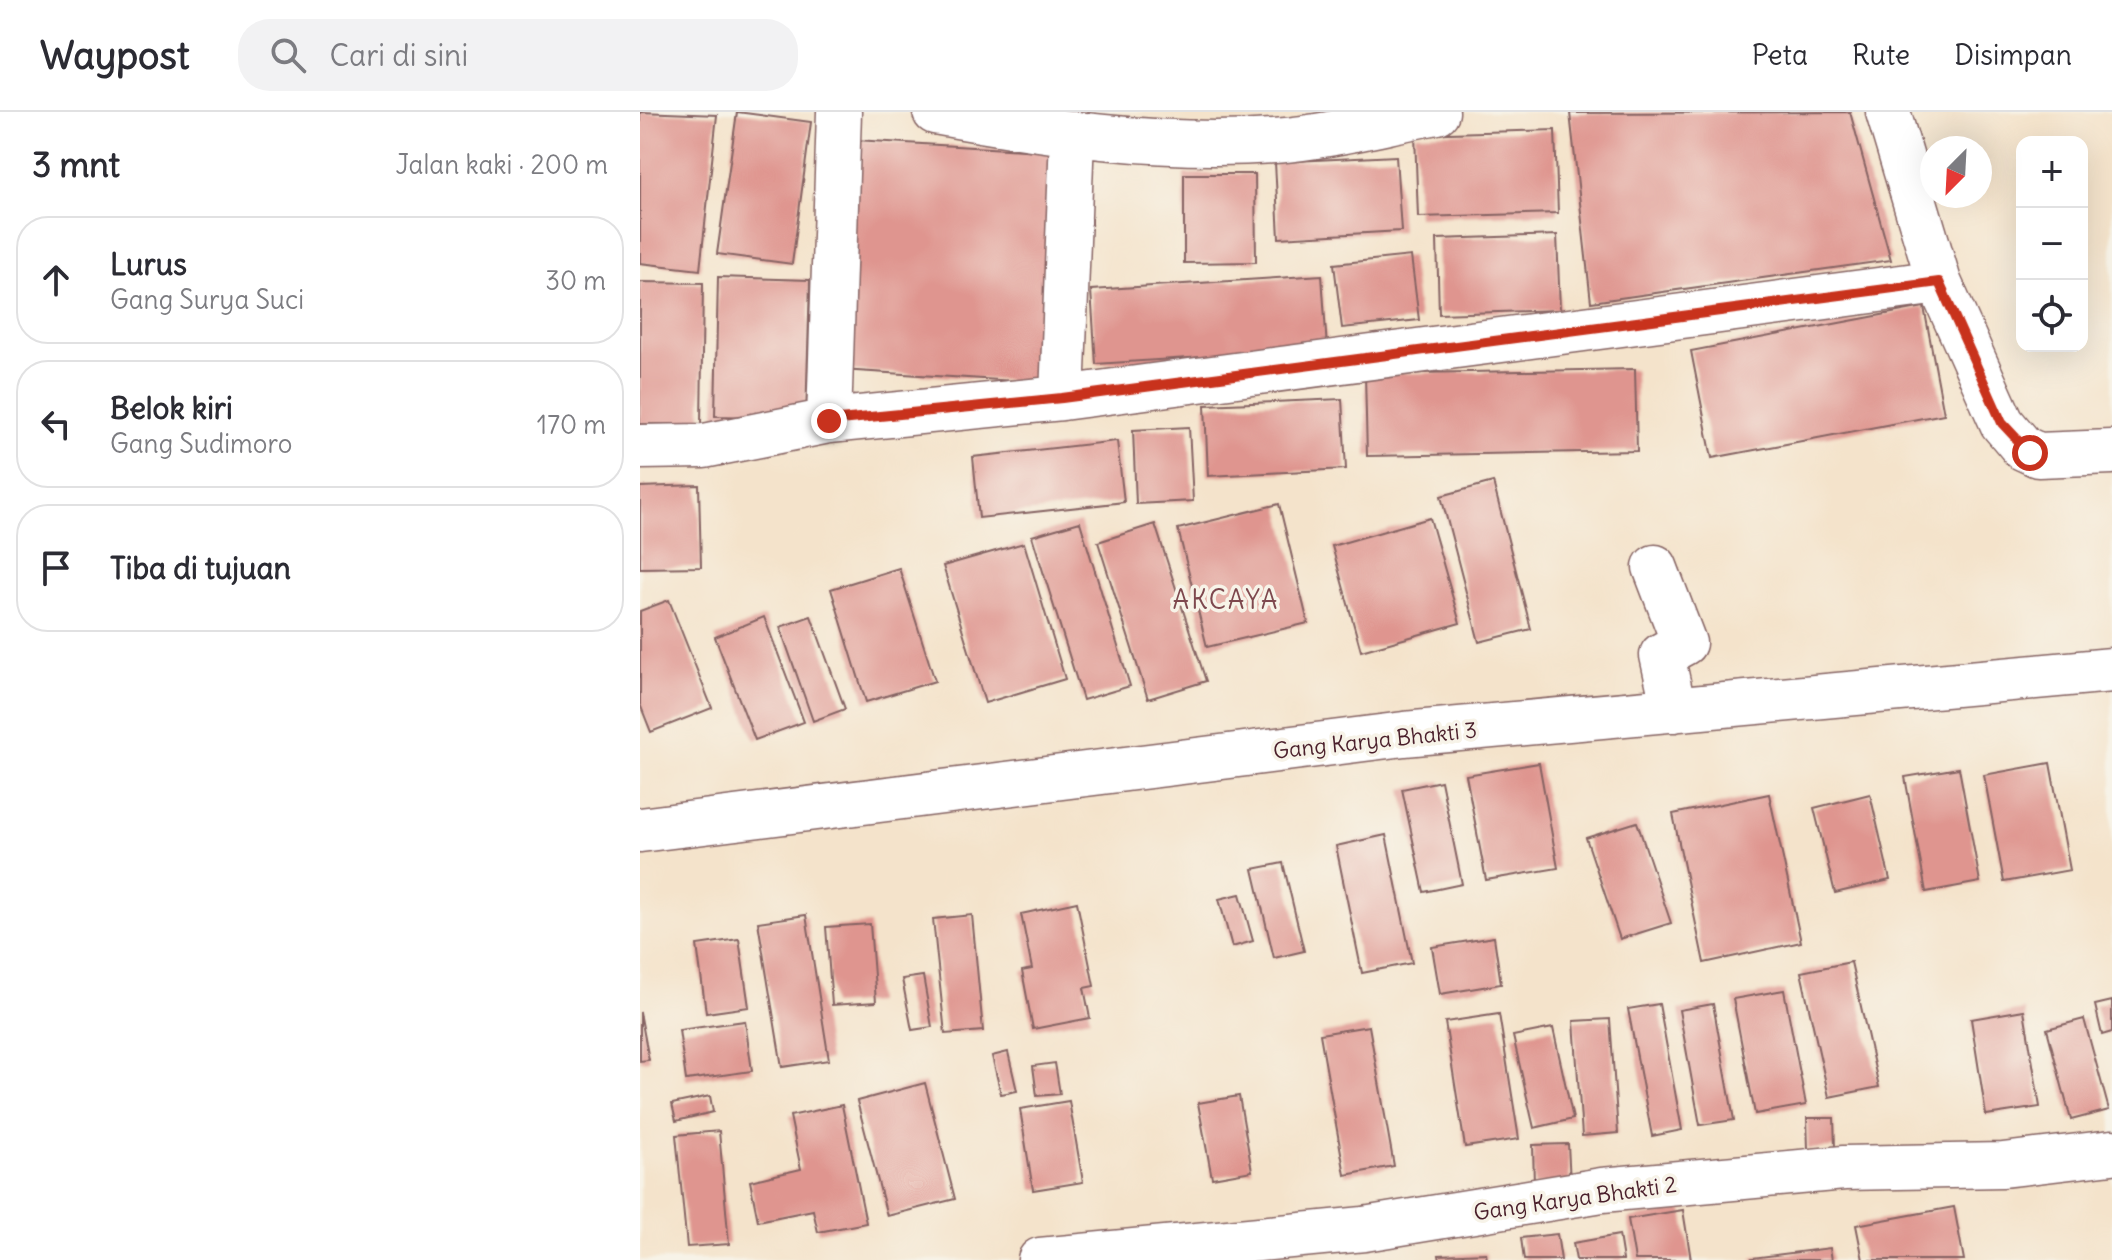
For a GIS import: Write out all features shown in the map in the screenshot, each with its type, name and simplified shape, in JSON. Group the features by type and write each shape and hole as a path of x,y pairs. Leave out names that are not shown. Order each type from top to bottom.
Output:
{"street":[{"path":"829,421 839,112"},
{"path":"935,112 1072,136 1278,141 1437,112"},
{"path":"1888,112 1939,282 2002,423 2023,448 2038,455 2112,452"},
{"path":"1062,398 1072,136"},
{"path":"640,447 704,446 829,421 1062,398 1939,282"},
{"path":"1655,567 1684,643 1662,655 1674,710"},
{"name":"Gang Karya Bhakti 3","path":"640,830 1404,734 2112,670"},
{"name":"Gang Karya Bhakti 2","path":"1040,1260 1366,1244 1602,1190 1844,1168 2003,1165 2112,1152"}],"building":[{"path":"640,112 717,115 700,270 640,263"},
{"path":"737,112 811,122 792,264 717,254"},
{"path":"1850,112 1891,260 1591,302 1570,113"},
{"path":"1555,130 1558,213 1418,217 1415,134"},
{"path":"855,140 1058,152 1046,383 841,370"},
{"path":"1396,156 1401,231 1279,238 1275,162"},
{"path":"1184,174 1255,174 1256,262 1184,263"},
{"path":"1557,235 1560,310 1439,314 1437,239"},
{"path":"1411,256 1419,320 1342,328 1334,264"},
{"path":"1322,275 1327,349 1096,364 1091,290"},
{"path":"718,277 810,280 806,418 715,416"},
{"path":"640,282 703,283 701,425 640,424"},
{"path":"1924,307 1944,414 1712,458 1691,351"},
{"path":"1635,369 1637,451 1367,456 1365,374"},
{"path":"1342,399 1346,469 1208,476 1205,405"},
{"path":"1189,427 1193,501 1136,504 1133,430"},
{"path":"1117,441 1124,502 979,518 973,457"},
{"path":"1493,482 1531,629 1479,642 1441,496"},
{"path":"699,485 701,567 640,568 640,487"},
{"path":"1279,504 1308,623 1207,647 1178,529"},
{"path":"1430,518 1460,623 1361,651 1332,546"},
{"path":"1080,522 1130,686 1083,700 1032,536"},
{"path":"1155,524 1206,681 1148,699 1098,542"},
{"path":"1024,543 1065,679 985,703 943,566"},
{"path":"899,568 935,681 866,702 831,589"},
{"path":"669,600 712,708 651,732 640,704 640,611"},
{"path":"811,616 845,709 813,721 780,627"},
{"path":"764,617 804,722 755,740 715,637"},
{"path":"1539,763 1558,868 1486,880 1466,775"},
{"path":"2050,763 2070,870 2004,882 1984,775"},
{"path":"1959,768 1980,882 1926,892 1905,777"},
{"path":"1441,781 1462,884 1424,892 1402,789"},
{"path":"1769,794 1801,942 1704,963 1673,814"},
{"path":"1870,794 1890,880 1835,893 1814,808"},
{"path":"1637,822 1671,923 1620,939 1586,838"},
{"path":"1386,835 1412,963 1362,973 1336,846"},
{"path":"1283,863 1304,951 1274,958 1253,869"},
{"path":"1240,894 1253,941 1232,947 1219,899"},
{"path":"1077,902 1094,986 1084,988 1090,1018 1033,1029 1022,971 1032,969 1021,914"},
{"path":"806,915 829,1060 782,1067 758,922"},
{"path":"972,915 983,1031 945,1034 933,919"},
{"path":"870,924 876,1002 832,1005 826,927"},
{"path":"1494,937 1501,984 1440,994 1432,947"},
{"path":"739,939 749,1007 706,1013 697,945"},
{"path":"1851,962 1879,1087 1829,1097 1801,972"},
{"path":"923,976 932,1027 912,1030 902,979"},
{"path":"1784,990 1806,1105 1755,1114 1733,999"},
{"path":"2112,1001 2112,1032 2102,1035 2095,1005"},
{"path":"1659,1004 1682,1130 1652,1136 1628,1009"},
{"path":"1713,1004 1734,1120 1700,1125 1679,1010"},
{"path":"2024,1010 2040,1107 1986,1115 1971,1019"},
{"path":"640,1012 649,1060 640,1061"},
{"path":"1499,1014 1519,1139 1465,1147 1445,1022"},
{"path":"1610,1019 1618,1133 1582,1136 1574,1021"},
{"path":"2084,1019 2109,1110 2071,1120 2047,1029"},
{"path":"745,1021 752,1071 686,1080 679,1030"},
{"path":"1369,1026 1394,1166 1345,1175 1320,1034"},
{"path":"1553,1028 1573,1119 1534,1128 1513,1036"},
{"path":"1008,1052 1017,1091 1001,1094 992,1056"},
{"path":"1055,1063 1060,1094 1037,1096 1033,1066"},
{"path":"925,1083 955,1199 887,1216 857,1101"},
{"path":"710,1096 713,1112 676,1121 672,1104"},
{"path":"1239,1096 1252,1171 1212,1178 1198,1103"},
{"path":"1069,1101 1083,1182 1033,1190 1020,1109"},
{"path":"842,1105 866,1223 818,1232 813,1210 758,1221 750,1181 801,1169 790,1116"},
{"path":"1807,1118 1834,1118 1835,1148 1808,1149"},
{"path":"719,1131 729,1244 687,1247 676,1135"},
{"path":"1568,1144 1570,1183 1534,1185 1533,1145"},
{"path":"1954,1207 1964,1260 1863,1260 1856,1225"},
{"path":"1683,1210 1691,1260 1635,1260 1628,1219"},
{"path":"1557,1234 1561,1260 1524,1260 1521,1238"},
{"path":"1619,1235 1623,1260 1576,1260 1573,1243"},
{"path":"1830,1248 1832,1260 1752,1258"},
{"path":"1486,1253 1487,1260 1440,1260 1439,1255"}],"district":[{"name":"AKCAYA","path":"1226,600"}],"route":[{"path":"829,421 1062,398 1939,282 2002,423 2030,453"}]}
